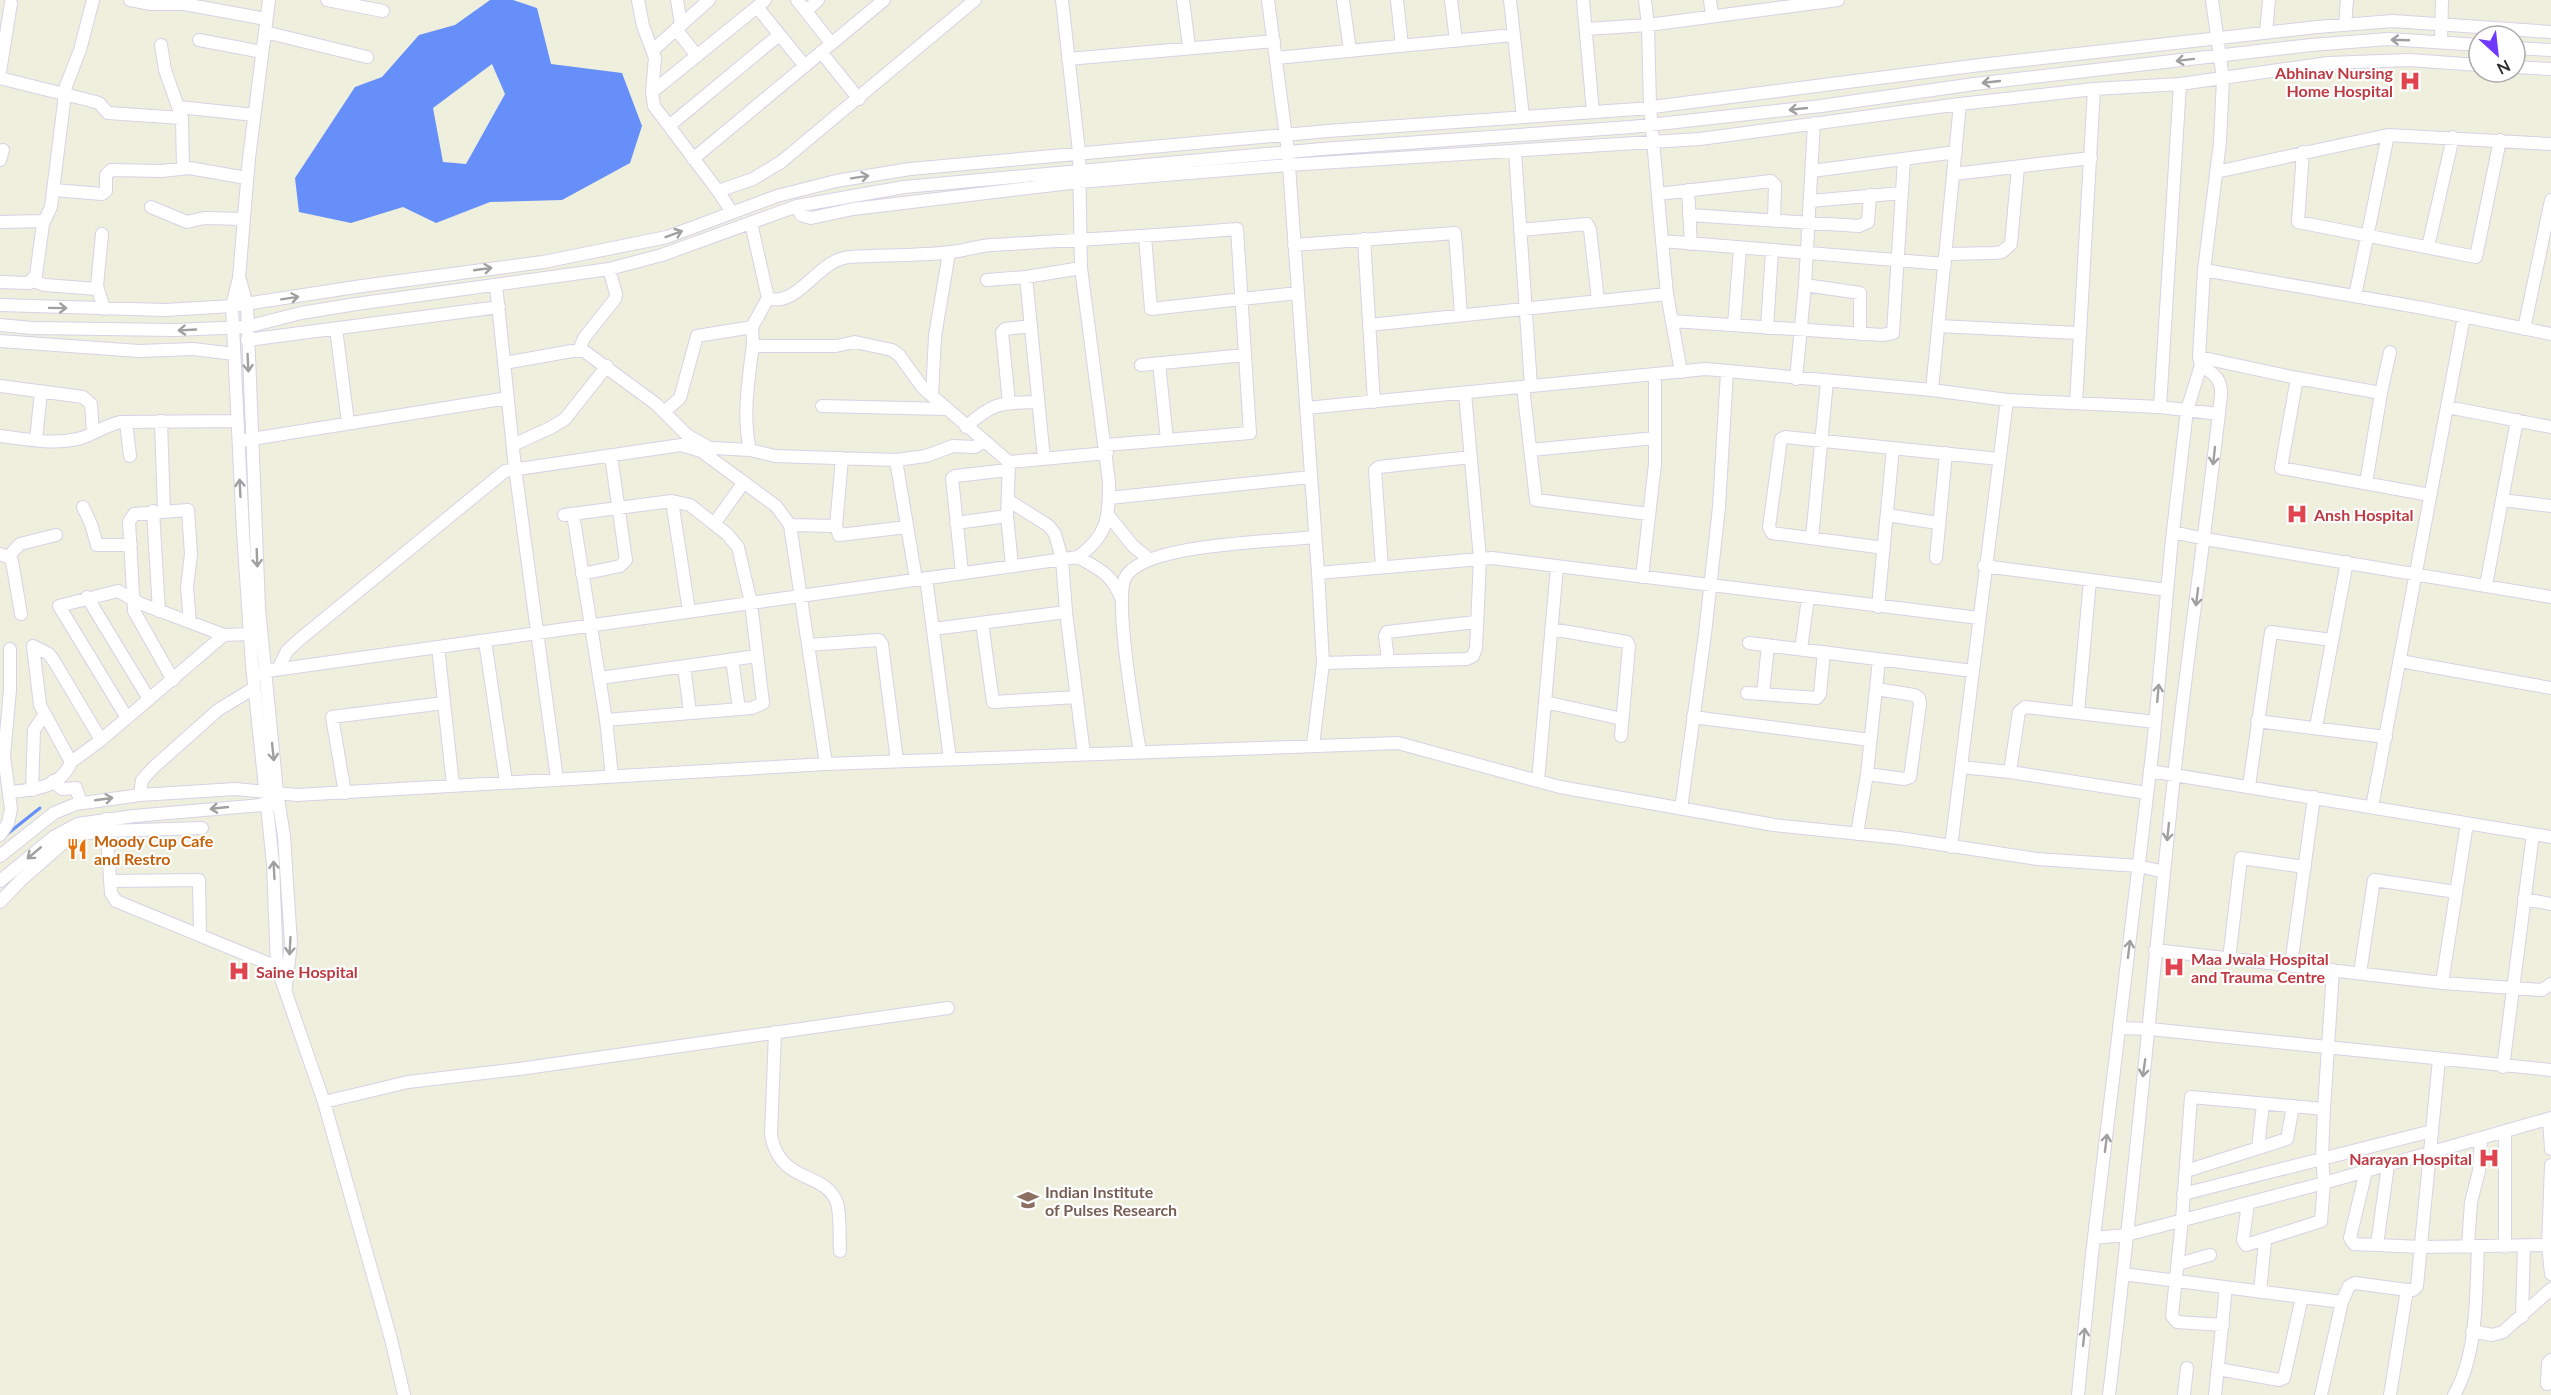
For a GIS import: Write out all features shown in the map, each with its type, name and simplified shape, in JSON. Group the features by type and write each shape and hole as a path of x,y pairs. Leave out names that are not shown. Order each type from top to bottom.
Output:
{"street":[{"path":"0,282 29,283 33,280 44,221 51,207 54,190 64,95 80,50 93,0"},
{"path":"130,0 151,4 165,2 184,4 266,19"},
{"path":"269,0 254,115 239,278 232,306 232,328 250,634 259,672 254,688 272,798 284,836 291,943 286,990"},
{"path":"327,0 383,10"},
{"path":"638,0 643,26 653,50 654,106 732,212"},
{"path":"677,0 678,27 697,56"},
{"path":"653,50 709,0"},
{"path":"797,0 859,99"},
{"path":"806,11 819,0"},
{"path":"693,159 884,0"},
{"path":"718,191 769,170 859,99 975,0"},
{"path":"259,672 1078,557 1090,548 1103,532 1109,516 1109,498 1106,449 1081,268 1079,152 1062,0"},
{"path":"1183,0 1189,47"},
{"path":"1268,0 1288,152 1287,165 1318,573 1323,663 1313,745"},
{"path":"1343,0 1350,51"},
{"path":"1397,0 1402,46"},
{"path":"1451,0 1456,41"},
{"path":"1510,0 1523,117"},
{"path":"1583,0 1593,112"},
{"path":"1646,0 1650,106 1667,294 1682,372"},
{"path":"1710,0 1712,16"},
{"path":"1586,29 1648,25 1712,16 1772,4 1838,0"},
{"path":"2078,1395 2094,1238 2150,771 2187,410 2200,361 2204,270 2216,172 2223,79 2212,0"},
{"path":"2266,33 2269,0"},
{"path":"2345,25 2347,0"},
{"path":"2441,42 2442,0"},
{"path":"0,72 11,3"},
{"path":"652,92 761,4 779,35 805,66"},
{"path":"0,305 165,310 247,305 362,286 543,262 668,237 777,196 836,181 910,169 1286,134 1593,112 1853,83 1980,65 2345,25 2393,21 2441,22 2551,32"},
{"path":"265,32 367,57"},
{"path":"669,126 779,35"},
{"path":"1276,58 1513,35"},
{"path":"1079,176 1288,152 1652,124 1821,106 1974,84 2311,45 2388,39 2467,44"},
{"path":"199,40 262,52"},
{"path":"1068,58 1274,41"},
{"path":"161,45 165,70 180,112 183,168"},
{"path":"2527,49 2551,51"},
{"path":"0,325 32,328 175,330 246,327 301,313 609,269 662,255 797,206 904,187 1655,143 1960,104 2094,89 2223,79 2328,63 2409,60 2467,63"},
{"path":"2527,68 2551,69"},
{"path":"0,78 44,87 64,95 96,102 108,113 180,112 254,115"},
{"path":"2160,407 2180,84"},
{"path":"2076,403 2094,89"},
{"path":"1932,390 1960,104"},
{"path":"1796,379 1809,222 1814,123"},
{"path":"2216,172 2388,135 2551,144"},
{"path":"2355,296 2388,135"},
{"path":"2428,247 2453,137"},
{"path":"2303,152 2298,222 2476,257 2500,140"},
{"path":"1515,152 1525,308 1527,387 1536,500 1649,514"},
{"path":"1812,171 1956,152"},
{"path":"1954,174 2091,158"},
{"path":"1672,321 1800,331 1882,335 1893,333 1904,160"},
{"path":"1662,241 1899,260 1945,259 1994,254 2002,252 2011,244 2018,166"},
{"path":"54,190 99,194 106,191 106,175 111,170 162,171 183,168 248,178"},
{"path":"1658,194 1771,181 1775,185 1774,220"},
{"path":"1688,190 1691,244"},
{"path":"1810,201 1902,193"},
{"path":"1689,214 1864,225 1869,218 1870,195"},
{"path":"2524,328 2551,200"},
{"path":"151,207 187,222 204,218 244,219"},
{"path":"0,222 44,221"},
{"path":"750,450 747,389 753,343 752,327 768,298 751,223"},
{"path":"1520,230 1587,224 1590,230 1598,300"},
{"path":"768,298 775,300 785,298 832,262 846,257 949,253 978,246 1145,237 1237,228 1250,433 1167,440 1106,449 952,478 962,573"},
{"path":"1294,245 1455,233 1461,315"},
{"path":"102,234 97,289 104,309"},
{"path":"1145,237 1151,309 1298,293"},
{"path":"1364,238 1374,402"},
{"path":"1734,325 1740,248"},
{"path":"1767,328 1772,250"},
{"path":"932,396 936,336 949,253"},
{"path":"987,280 1026,277 1081,268"},
{"path":"2537,268 2551,271"},
{"path":"579,350 584,338 615,299 616,294 609,269"},
{"path":"2204,270 2464,316 2551,334"},
{"path":"1026,277 1044,459"},
{"path":"239,278 247,305 246,327 259,608 259,672 272,798 277,967 324,1102 391,1339 404,1395"},
{"path":"33,280 45,285 97,289"},
{"path":"496,285 515,468 557,779"},
{"path":"1804,285 1860,293 1860,334"},
{"path":"1369,325 1667,294"},
{"path":"247,340 499,307"},
{"path":"2372,807 2464,316"},
{"path":"1009,403 1002,332 1005,329 1031,326"},
{"path":"1939,326 2079,333"},
{"path":"664,412 680,398 697,336 752,327"},
{"path":"336,328 348,422"},
{"path":"0,341 139,351 193,349 234,354"},
{"path":"753,343 762,347 836,346 855,342 889,349 899,355 917,381 1008,466 1006,516 1012,566"},
{"path":"504,363 579,350 589,353 664,412 687,435 744,483 776,506 790,525 826,764"},
{"path":"2366,483 2390,351"},
{"path":"1141,365 1245,355"},
{"path":"2200,361 2381,393"},
{"path":"2109,1395 2150,1029 2174,774 2205,539 2221,386 2218,377 2200,361"},
{"path":"1160,363 1167,440"},
{"path":"513,445 565,419 607,366"},
{"path":"1306,408 1706,369 1932,390 2007,400 2160,407 2218,414"},
{"path":"1680,809 1719,507 1727,372"},
{"path":"1642,577 1655,464 1655,374"},
{"path":"2297,378 2281,468 2430,495"},
{"path":"1812,538 1827,381"},
{"path":"0,386 76,394 87,400 92,409 93,433"},
{"path":"36,440 41,391"},
{"path":"1323,663 1467,659 1473,656 1476,648 1480,560 1465,393"},
{"path":"238,440 251,440 348,422 508,398"},
{"path":"1951,847 1984,566 2007,400"},
{"path":"966,427 988,408 1009,403 1038,402"},
{"path":"822,406 946,409"},
{"path":"2447,407 2551,427"},
{"path":"2486,585 2517,420"},
{"path":"159,611 162,421"},
{"path":"0,436 36,440 75,440 106,425 126,422 237,421"},
{"path":"126,422 130,456"},
{"path":"1884,548 1772,533 1769,527 1779,442 1785,437 1999,459"},
{"path":"1531,450 1655,438"},
{"path":"278,669 287,651 300,639 499,475 515,468 681,445 705,449 750,450 775,456 896,460 926,456 953,446 975,447 983,442"},
{"path":"1878,607 1893,448"},
{"path":"1936,558 1946,453"},
{"path":"582,574 625,564 611,456"},
{"path":"1382,567 1375,470 1379,467 1471,457"},
{"path":"842,458 836,526 839,535 907,527"},
{"path":"896,460 907,527 933,629 950,759"},
{"path":"1109,498 1310,477"},
{"path":"714,524 744,483"},
{"path":"1008,500 1053,531 1062,559 1066,612 1084,754"},
{"path":"2502,500 2551,506"},
{"path":"672,501 689,611"},
{"path":"606,720 752,708 763,703 751,603 738,547 714,524 685,502 672,501 568,514 582,574 589,625 600,678 612,776"},
{"path":"83,507 92,524 97,545 131,545"},
{"path":"173,680 135,614 130,518 137,512 188,510 191,554 187,587 190,622"},
{"path":"1887,515 1938,523"},
{"path":"956,523 1006,516"},
{"path":"1109,516 1133,546 1149,559"},
{"path":"790,525 836,526"},
{"path":"2173,532 2551,597"},
{"path":"21,614 14,565 4,555 20,544 56,535"},
{"path":"1140,752 1126,654 1122,602 1124,580 1132,568 1149,559 1188,549 1314,537"},
{"path":"1078,557 1102,571 1115,582 1122,602"},
{"path":"1318,573 1492,558 1978,618"},
{"path":"2316,727 2347,562"},
{"path":"1984,566 2167,590"},
{"path":"1538,781 1557,567"},
{"path":"2078,713 2090,580"},
{"path":"127,718 59,606 87,597 118,591 159,611 230,637 250,634"},
{"path":"87,597 149,699"},
{"path":"1801,649 1808,598"},
{"path":"933,629 1066,612"},
{"path":"981,622 993,702 1077,697"},
{"path":"1388,660 1385,636 1387,632 1476,622"},
{"path":"1551,629 1627,642 1629,646 1621,736"},
{"path":"2249,786 2271,632 2332,640"},
{"path":"9,792 44,788 53,782 68,769 71,762 101,740 224,635"},
{"path":"808,645 879,640 882,644 897,761"},
{"path":"485,641 506,782"},
{"path":"1749,643 1973,671"},
{"path":"1763,694 1768,645"},
{"path":"71,762 39,700 33,646 49,654 101,740"},
{"path":"438,647 453,785"},
{"path":"0,835 10,818 4,756 10,690 10,649"},
{"path":"1747,693 1817,698 1820,694 1824,652"},
{"path":"600,678 757,656"},
{"path":"732,659 739,709"},
{"path":"1857,834 1867,774 1879,660"},
{"path":"2400,661 2551,688"},
{"path":"684,666 690,713"},
{"path":"140,795 142,780 154,767 218,710 254,688"},
{"path":"1867,774 1904,779 1910,777 1920,704 1919,699 1914,695 1876,689"},
{"path":"1545,702 1622,719"},
{"path":"345,793 332,717 444,703"},
{"path":"2010,772 2019,712 2025,707 2155,723"},
{"path":"32,790 34,730 45,714"},
{"path":"1693,717 1870,740"},
{"path":"2257,721 2386,737"},
{"path":"0,881 66,829 106,825 297,795 826,764 1398,743 1560,787 1774,825 2037,859 2139,866 2164,872"},
{"path":"1961,767 2010,772 2147,793"},
{"path":"2150,771 2551,837"},
{"path":"53,782 62,789 78,790 81,803"},
{"path":"1,852 54,813 81,803 140,795 235,789 272,798"},
{"path":"2291,965 2314,797"},
{"path":"2442,983 2467,823"},
{"path":"106,825 111,893 116,901 277,967"},
{"path":"0,902 21,880 70,839 106,825 202,828"},
{"path":"2503,1066 2532,834"},
{"path":"2229,959 2241,858 2305,867"},
{"path":"110,881 199,880 200,934"},
{"path":"2360,973 2374,880 2456,892"},
{"path":"2524,899 2551,904"},
{"path":"2156,950 2442,983 2542,990 2551,984"},
{"path":"2248,1203 2244,1243 2249,1245 2321,1221 2324,1184 2322,1157 2324,1109 2333,970"},
{"path":"324,1102 408,1082 519,1069 948,1008"},
{"path":"2120,1028 2150,1029 2551,1070"},
{"path":"775,1032 771,1135 774,1149 785,1166 817,1183 832,1195 838,1208 840,1251"},
{"path":"2325,1394 2345,1290 2355,1283 2407,1290 2413,1290 2417,1286 2439,1059"},
{"path":"2223,1325 2174,1320 2172,1316 2191,1097 2324,1109"},
{"path":"2258,1148 2263,1104"},
{"path":"2186,1171 2287,1139 2293,1106"},
{"path":"2094,1238 2126,1235 2324,1184 2550,1118 2551,1149"},
{"path":"2183,1194 2432,1131"},
{"path":"2505,1131 2505,1247"},
{"path":"2454,1395 2463,1376 2472,1331 2473,1246 2470,1202 2479,1171 2481,1138"},
{"path":"2377,1245 2388,1165"},
{"path":"2551,1165 2548,1245 2551,1274"},
{"path":"2366,1171 2350,1238 2354,1244 2422,1247 2548,1245"},
{"path":"2260,1292 2265,1241"},
{"path":"2522,1317 2524,1246"},
{"path":"2178,1264 2210,1255"},
{"path":"2123,1274 2342,1302"},
{"path":"2215,1395 2226,1287"},
{"path":"2472,1331 2498,1334 2522,1317 2551,1289"},
{"path":"2390,1395 2407,1290"},
{"path":"2218,1369 2279,1380 2284,1378 2302,1297"},
{"path":"2547,1384 2548,1363 2551,1360"},
{"path":"2184,1395 2187,1368"}],"water":[{"path":"490,0 513,0 537,8 551,64 622,73 642,126 630,163 562,200 490,202 436,223 403,207 351,223 299,212 295,178 355,87 382,77 419,35 455,25","holes":["492,64 505,94 466,164 443,162 433,108"]}],"waterway":[{"path":"6,835 40,808"}],"place":[{"name":"Abhinav Nursing Home Hospital","path":"2410,81"},
{"name":"Ansh Hospital","path":"2297,514"},
{"name":"Moody Cup Cafe and Restro","path":"77,849"},
{"name":"Maa Jwala Hospital and Trauma Centre","path":"2174,967"},
{"name":"Saine Hospital","path":"239,971"},
{"name":"Narayan Hospital","path":"2489,1158"},
{"name":"Indian Institute of Pulses Research","path":"1028,1200"}]}
